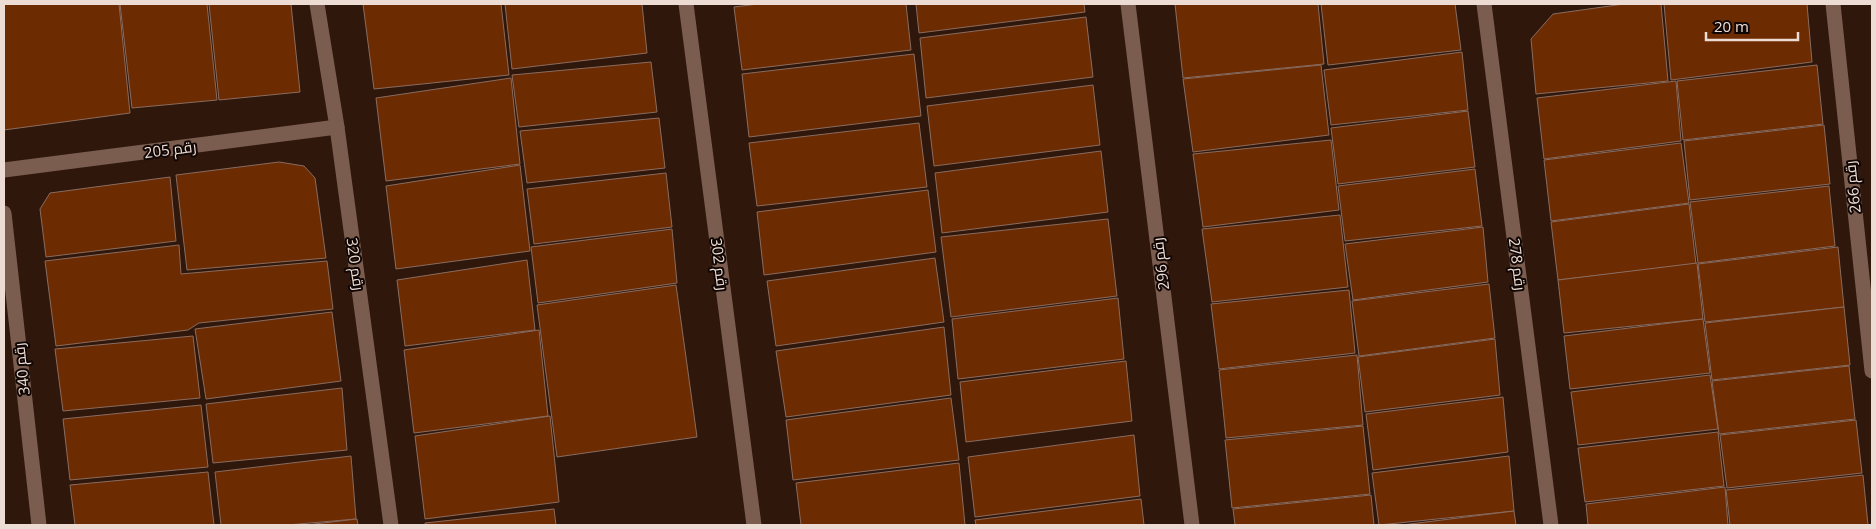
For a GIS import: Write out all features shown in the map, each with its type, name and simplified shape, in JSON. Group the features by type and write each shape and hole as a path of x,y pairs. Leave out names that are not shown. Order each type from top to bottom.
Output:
{"street":[{"name":"رقم 320","path":"317,4 337,127 391,525"},
{"name":"رقم 302","path":"686,4 754,525"},
{"name":"رقم 296","path":"1128,4 1192,525"},
{"name":"رقم 278","path":"1484,4 1551,525"},
{"name":"رقم 266","path":"1833,4 1872,371"},
{"name":"رقم 205","path":"4,170 337,127"},
{"name":"رقم 340","path":"4,213 39,525"}],"building":[{"path":"4,4 119,4 130,113 4,130"},
{"path":"120,4 207,4 217,100 132,108"},
{"path":"209,4 291,4 300,92 219,100"},
{"path":"363,4 501,4 509,75 374,89"},
{"path":"505,4 642,4 647,53 512,69"},
{"path":"758,4 906,4 911,50 742,70 734,7"},
{"path":"916,4 1084,4 1085,12 919,33"},
{"path":"1175,4 1318,4 1324,64 1183,78"},
{"path":"1321,4 1455,4 1461,50 1328,65"},
{"path":"1624,4 1661,4 1668,81 1536,94 1531,39 1553,14"},
{"path":"1664,4 1807,4 1812,62 1671,80"},
{"path":"1086,17 1093,77 926,98 920,38"},
{"path":"1462,52 1468,110 1331,125 1324,70"},
{"path":"914,54 921,116 749,137 742,74"},
{"path":"651,62 657,112 519,127 512,75"},
{"path":"1321,65 1329,135 1193,152 1183,79"},
{"path":"1817,65 1823,124 1683,140 1677,81"},
{"path":"511,78 520,164 386,181 376,98"},
{"path":"1676,81 1681,141 1544,159 1537,98"},
{"path":"1093,85 1100,145 934,166 927,106"},
{"path":"1468,111 1475,167 1338,184 1331,128"},
{"path":"659,118 665,168 527,183 520,131"},
{"path":"919,123 927,187 757,206 749,143"},
{"path":"1824,125 1830,184 1690,200 1684,141"},
{"path":"1331,140 1339,210 1203,227 1193,154"},
{"path":"1681,143 1689,203 1551,221 1544,160"},
{"path":"1101,151 1108,212 942,233 935,173"},
{"path":"279,162 304,166 315,178 326,258 187,270 176,175"},
{"path":"520,165 530,251 396,269 386,186"},
{"path":"1475,169 1482,226 1345,241 1338,186"},
{"path":"666,173 672,227 534,244 527,189"},
{"path":"170,177 176,241 46,257 40,209 50,193"},
{"path":"1829,186 1835,246 1698,263 1690,202"},
{"path":"928,190 936,252 764,275 757,212"},
{"path":"1689,204 1696,264 1558,280 1551,222"},
{"path":"1340,215 1348,287 1212,302 1202,229"},
{"path":"1108,219 1117,296 951,317 941,237"},
{"path":"1483,227 1488,282 1353,300 1345,244"},
{"path":"672,229 677,283 538,303 531,247"},
{"path":"179,245 181,274 327,261 333,309 199,323 188,330 56,346 45,261"},
{"path":"1838,247 1844,307 1705,322 1698,264"},
{"path":"935,258 944,322 776,346 767,281"},
{"path":"527,260 535,330 405,346 397,280"},
{"path":"1697,263 1703,319 1564,333 1558,280"},
{"path":"1489,284 1495,338 1359,356 1352,301"},
{"path":"676,285 697,437 557,457 537,305"},
{"path":"1349,290 1355,353 1219,369 1211,304"},
{"path":"1118,298 1124,359 958,379 952,319"},
{"path":"1844,307 1850,365 1712,380 1705,323"},
{"path":"332,312 341,381 206,399 195,329"},
{"path":"1703,319 1710,373 1570,389 1564,336"},
{"path":"944,327 951,395 786,417 776,351"},
{"path":"539,330 548,416 414,433 404,350"},
{"path":"193,336 200,398 63,411 55,349"},
{"path":"1495,339 1500,395 1365,412 1358,357"},
{"path":"1357,355 1363,425 1226,438 1219,370"},
{"path":"1126,361 1132,421 966,442 960,382"},
{"path":"1849,366 1855,419 1719,434 1712,381"},
{"path":"1710,375 1718,429 1578,445 1571,392"},
{"path":"342,388 347,450 213,463 206,404"},
{"path":"1503,397 1508,452 1373,470 1366,414"},
{"path":"951,398 959,460 793,480 786,420"},
{"path":"201,405 208,467 70,480 63,419"},
{"path":"550,416 559,502 425,519 415,436"},
{"path":"1856,420 1862,473 1727,488 1720,435"},
{"path":"1363,426 1370,494 1232,508 1225,440"},
{"path":"1718,432 1724,486 1585,502 1578,448"},
{"path":"1134,435 1140,496 975,517 968,457"},
{"path":"351,456 356,519 287,525 221,525 215,472"},
{"path":"1509,456 1514,511 1379,525 1372,473"},
{"path":"959,463 965,525 801,525 796,483"},
{"path":"208,472 214,525 75,525 70,485"},
{"path":"1863,475 1868,525 1730,525 1726,490"},
{"path":"1725,487 1728,525 1588,525 1586,504"},
{"path":"1371,495 1374,525 1235,525 1233,509"},
{"path":"1141,499 1144,525 976,525 975,520"},
{"path":"554,509 556,525 425,525 425,523"},
{"path":"1514,511 1516,525 1402,525"},
{"path":"357,519 358,525 306,525"}]}
